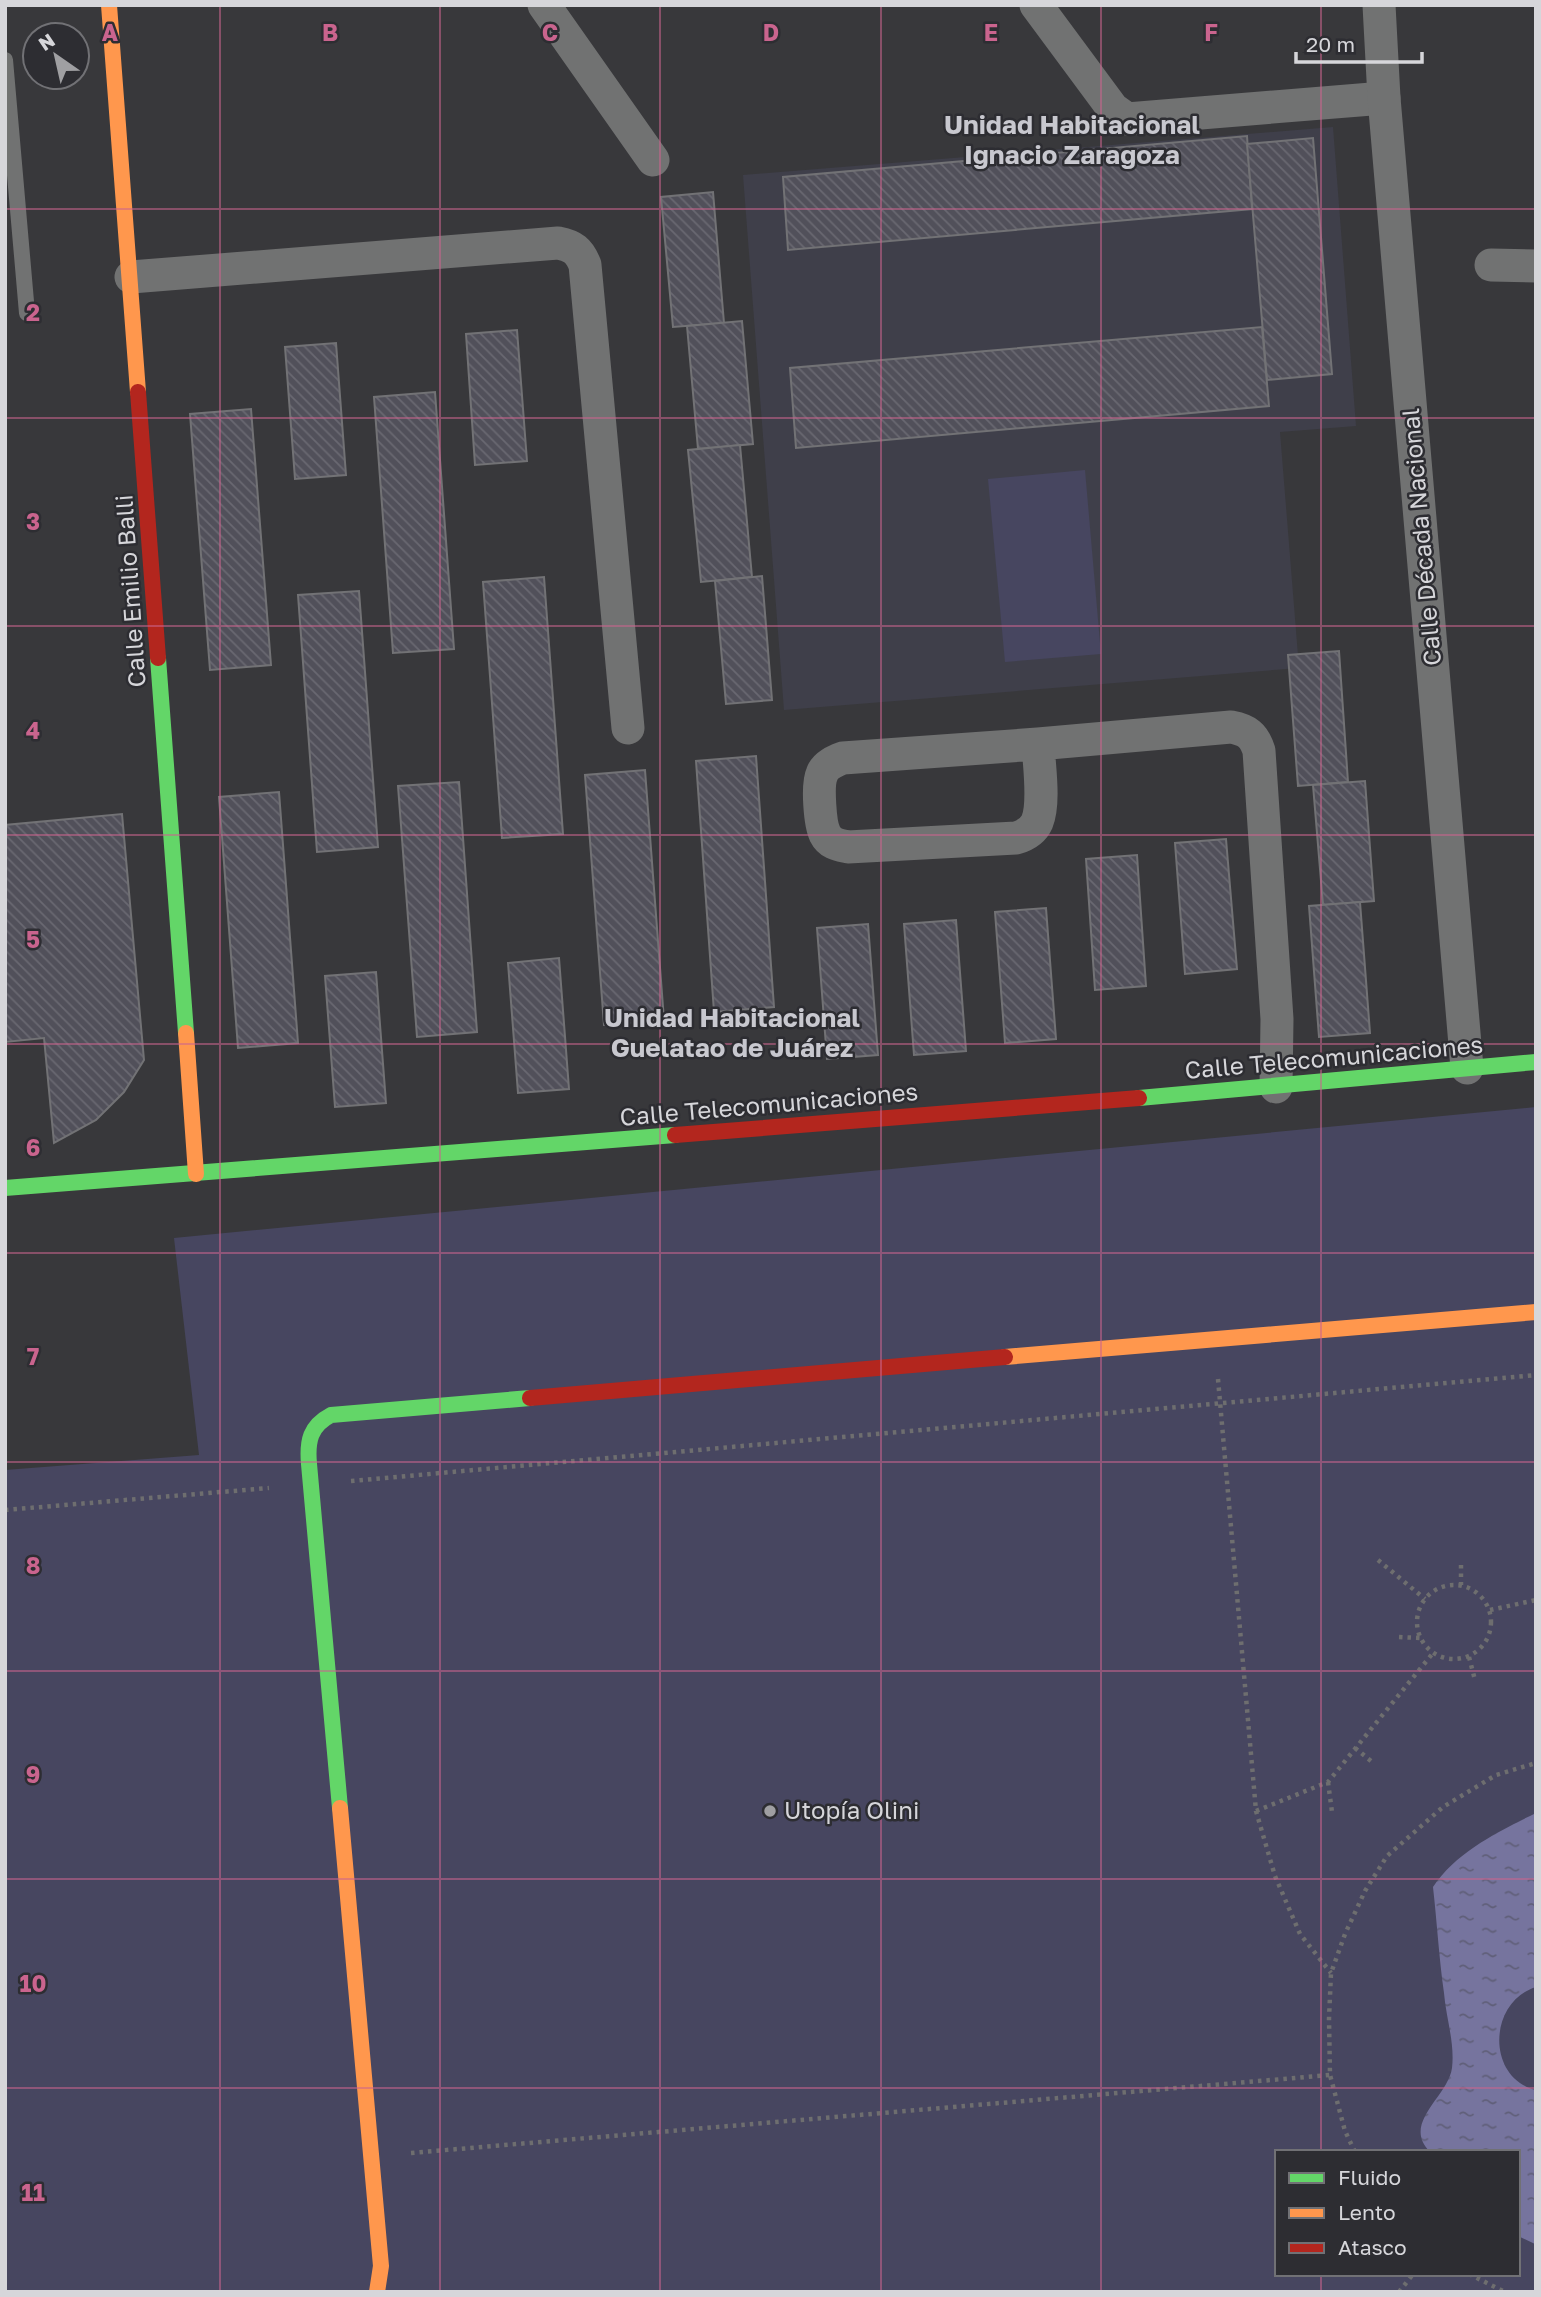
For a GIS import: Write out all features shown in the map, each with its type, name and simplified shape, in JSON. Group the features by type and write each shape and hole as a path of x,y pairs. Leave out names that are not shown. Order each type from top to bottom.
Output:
{"street":[{"name":"Calle Emilio Balli","path":"109,5 196,1174"},
{"path":"544,5 653,160"},
{"path":"1036,5 1113,110 1127,119 1384,98"},
{"name":"Calle Década Nacional","path":"1379,5 1384,98 1467,1068"},
{"path":"131,276 558,243 570,245 580,253 585,265 628,728"},
{"path":"1491,265 1536,266"},
{"path":"1038,744 1040,812 1037,824 1028,834 1016,838 848,847 835,845 826,836 822,824 822,772 831,762 843,758 1231,727 1245,730 1255,738 1259,751 1277,1019 1276,1087"},
{"name":"Calle Telecomunicaciones","path":"5,1188 1276,1087 1536,1062"},
{"path":"377,2292 381,2266 308,1442 311,1429 319,1419 331,1415 1536,1312"}],"lane":[{"path":"5,60 27,313"}],"path":[{"path":"1216,1340 1219,1403 1256,1811 1275,1876 1300,1934 1331,1973"},
{"path":"5,1510 1536,1375"},
{"path":"1378,1560 1425,1599"},
{"path":"1461,1565 1461,1584"},
{"path":"1461,1584 1479,1594 1490,1610 1492,1629 1483,1645 1469,1657 1450,1659 1433,1653 1420,1638 1417,1618 1425,1599 1441,1587 1461,1584"},
{"path":"1490,1610 1536,1600"},
{"path":"1399,1637 1420,1638"},
{"path":"1256,1811 1328,1782 1433,1653"},
{"path":"1469,1657 1475,1679"},
{"path":"1355,1748 1371,1761"},
{"path":"1354,2150 1345,2131 1331,2075 1331,1973 1365,1891 1387,1856 1414,1830 1468,1791 1496,1775 1536,1763"},
{"path":"1328,1782 1332,1812"},
{"path":"372,2156 1331,2075"},
{"path":"1399,2292 1411,2276"},
{"path":"1473,2276 1505,2292"}],"shaded area":[{"path":"1333,127 1356,426 1280,432 1299,668 784,710 743,175"},
{"path":"1085,470 1101,654 1005,662 988,479"},
{"name":"Utopía Olini","path":"1536,1107 1536,2292 5,2292 5,1470 199,1455 174,1238"}],"water":[{"path":"1536,1813 1536,1987 1520,1995 1509,2008 1502,2023 1499,2040 1501,2056 1508,2071 1520,2083 1536,2090 1535,2244 1520,2237 1520,2150 1429,2150 1422,2141 1423,2120 1449,2079 1453,2059 1433,1887 1454,1863 1493,1835"}],"building":[{"path":"1247,136 1252,209 788,250 783,177"},
{"path":"1313,138 1332,374 1267,380 1247,144"},
{"path":"713,192 724,323 673,327 661,197"},
{"path":"742,321 753,444 698,449 687,326"},
{"path":"1262,327 1269,406 796,448 790,368"},
{"path":"517,330 527,461 475,465 466,334"},
{"path":"336,343 346,475 295,479 285,347"},
{"path":"435,392 454,649 393,653 374,397"},
{"path":"251,409 271,665 210,670 190,414"},
{"path":"740,445 752,577 701,582 688,450"},
{"path":"762,576 772,700 726,704 715,581"},
{"path":"544,577 563,834 502,838 483,582"},
{"path":"359,591 378,847 317,852 298,595"},
{"path":"1339,651 1348,782 1298,786 1288,655"},
{"path":"756,756 774,1007 714,1012 696,761"},
{"path":"645,770 664,1020 604,1025 585,775"},
{"path":"1365,781 1374,901 1323,905 1313,785"},
{"path":"459,782 477,1032 417,1037 398,786"},
{"path":"279,792 298,1043 238,1048 219,797"},
{"path":"122,814 144,1060 124,1092 96,1120 54,1143 44,1038 5,1042 5,825"},
{"path":"1226,839 1237,969 1185,974 1175,843"},
{"path":"1137,855 1146,986 1095,990 1086,859"},
{"path":"1360,902 1370,1033 1319,1037 1309,906"},
{"path":"1046,908 1056,1039 1005,1043 995,912"},
{"path":"956,920 966,1051 914,1055 904,924"},
{"path":"868,924 878,1055 827,1059 817,928"},
{"path":"559,958 569,1089 518,1093 508,963"},
{"path":"376,972 386,1103 335,1107 325,976"}],"traffic: fast":[{"path":"158,658 186,1033"},
{"path":"1139,1098 1536,1062"},
{"path":"5,1188 675,1135"},
{"path":"340,1808 309,1464 311,1435 318,1424 331,1415 530,1398"}],"traffic: slow":[{"path":"109,5 138,392"},
{"path":"186,1033 196,1174"},
{"path":"1005,1357 1536,1312"},
{"path":"340,1808 381,2266 377,2292"}],"traffic: jam":[{"path":"138,392 158,658"},
{"path":"675,1135 1139,1098"},
{"path":"530,1398 1005,1357"}],"place":[{"name":"Utopía Olini","path":"770,1811"}],"district":[{"name":"Unidad Habitacional Ignacio Zaragoza","path":"1072,140"},
{"name":"Unidad Habitacional Guelatao de Juárez","path":"732,1033"}]}
